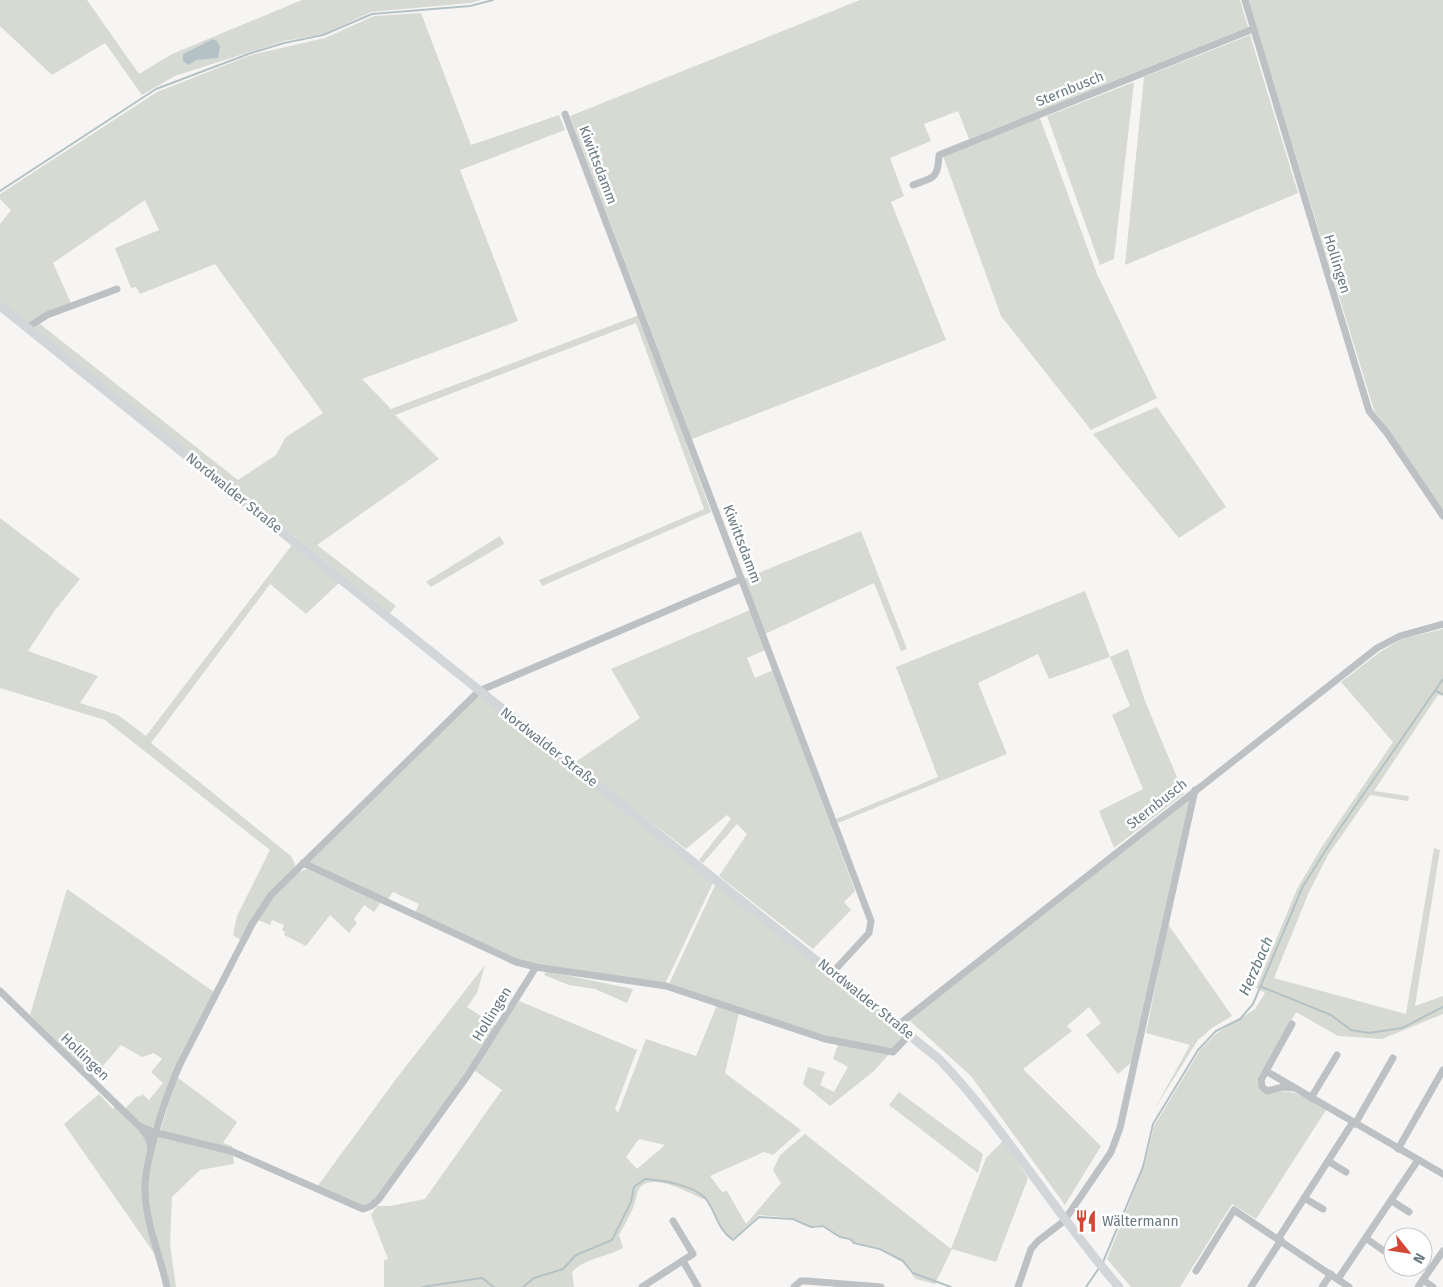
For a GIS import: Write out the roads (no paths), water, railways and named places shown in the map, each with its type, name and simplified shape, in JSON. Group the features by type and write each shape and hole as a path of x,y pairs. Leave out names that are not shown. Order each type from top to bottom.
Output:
{"main road":[{"name":"Nordwalder Straße","path":"0,306 479,691 833,972 939,1059 965,1086 1064,1221 1119,1287"}],"street":[{"name":"Hollingen","path":"1244,0 1368,411 1387,433 1443,516"},
{"name":"Sternbusch","path":"914,185 935,177 938,171 938,155 1253,30"},
{"name":"Kiwittsdamm","path":"565,114 871,921 869,933 833,972"},
{"path":"27,328 47,315 117,289"},
{"path":"167,1287 146,1203 145,1186 151,1153 171,1084 180,1064 252,924 271,896 479,691 742,578"},
{"name":"Sternbusch","path":"898,1025 1377,648 1400,636 1443,624"},
{"path":"1018,1287 1032,1249 1038,1241 1064,1221 1111,1152 1120,1128 1195,790"},
{"path":"303,863 516,962 536,967 666,986 825,1039 893,1052 910,1034"},
{"name":"Hollingen","path":"0,992 138,1126 157,1133 231,1151 364,1210 379,1199 468,1075 536,967"},
{"path":"1292,1024 1261,1080 1262,1087 1267,1091 1283,1087 1294,1088"},
{"path":"1311,1098 1337,1055"},
{"path":"1251,1287 1304,1198 1354,1123 1393,1058"},
{"path":"1398,1148 1443,1070"},
{"path":"1266,1072 1442,1172"},
{"path":"138,1126 148,1137 151,1153"},
{"path":"1322,1287 1335,1277 1367,1239 1418,1160"},
{"path":"1328,1161 1346,1172"},
{"path":"1304,1198 1323,1209"},
{"path":"1392,1201 1409,1212"},
{"path":"1196,1271 1234,1210 1349,1287"},
{"path":"642,1287 693,1254 673,1221"},
{"path":"1367,1239 1383,1250"},
{"path":"1418,1287 1443,1251"},
{"path":"683,1261 698,1287"},
{"path":"1423,1280 1433,1287"},
{"path":"794,1287 801,1281 807,1281 881,1287"}],"waterway":[{"path":"0,191 156,89 251,53 284,43 323,35 372,14 470,6 493,0"},
{"name":"Herzbach","path":"1103,1262 1143,1167 1153,1124 1198,1050 1216,1031 1240,1019 1253,1004 1303,886 1338,831 1443,679"},
{"path":"1436,691 1443,694"},
{"path":"1262,987 1331,1015 1351,1030 1369,1033 1402,1028 1443,1007"},
{"name":"Herzbach","path":"523,1287 534,1278 563,1269 576,1255 612,1240 631,1202 634,1187 645,1179 677,1184 701,1194 710,1205 720,1226 733,1240 759,1217 793,1219 811,1227 823,1226 840,1237 850,1239 854,1243 880,1249 903,1261 913,1273 951,1287"},
{"name":"Herzbach","path":"1086,1287 1099,1268"},
{"name":"Herzbach","path":"422,1287 482,1278 494,1287"}],"place":[{"name":"Wältermann","path":"1086,1221"}]}
